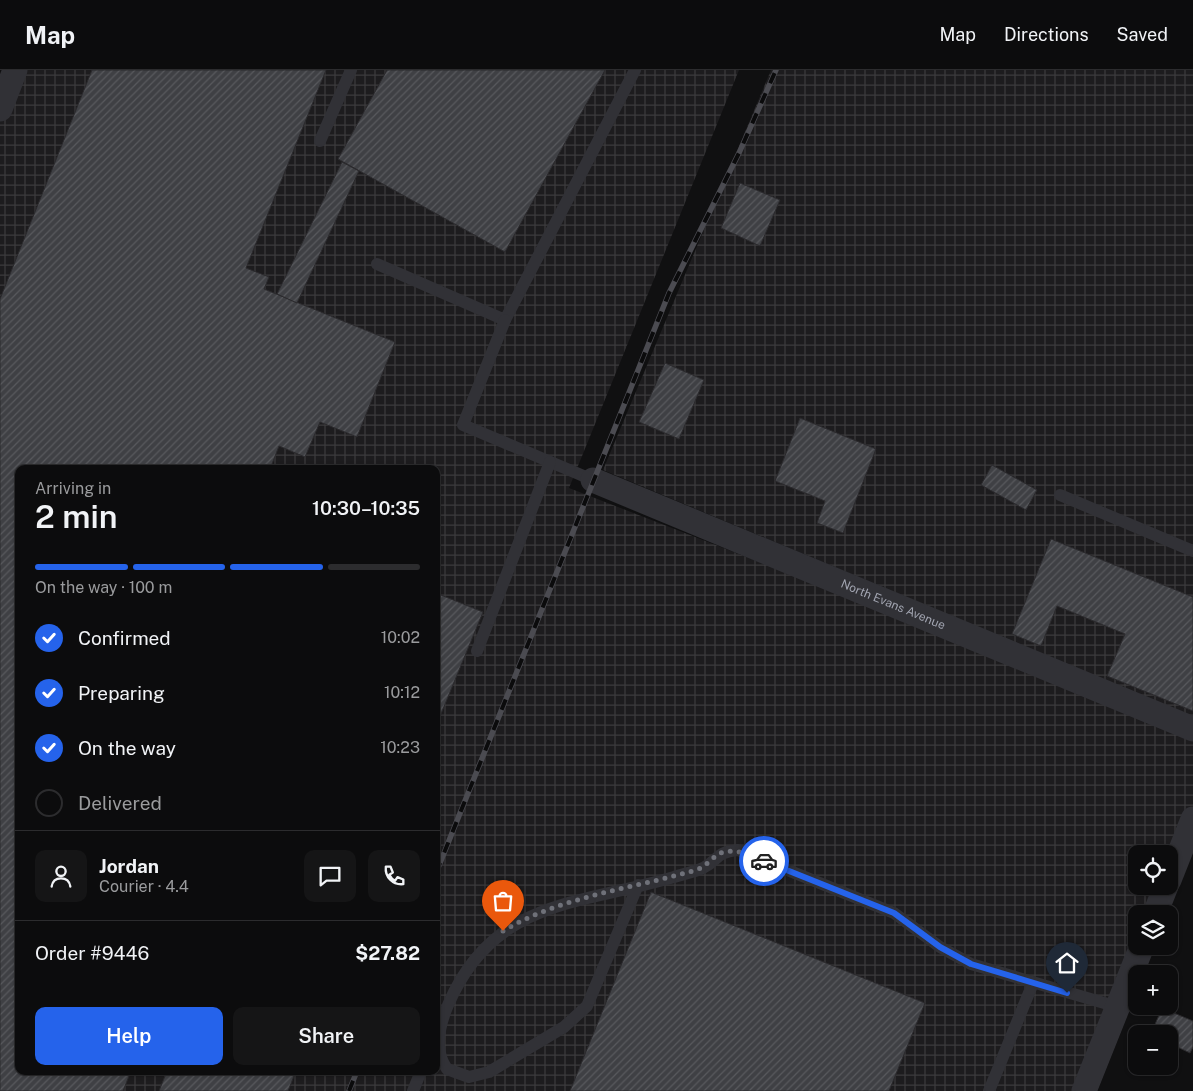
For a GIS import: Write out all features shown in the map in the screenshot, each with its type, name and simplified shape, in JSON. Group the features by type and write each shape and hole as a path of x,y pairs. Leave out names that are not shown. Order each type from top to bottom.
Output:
{"street":[{"path":"0,109 15,70"},
{"name":"North Evans Avenue","path":"594,480 1193,729"},
{"path":"1178,857 1193,819"},
{"path":"1084,1091 1138,955"}],"lane":[{"path":"320,141 351,70"},
{"path":"594,480 463,425 505,320 635,70"},
{"path":"377,264 505,320"},
{"path":"477,651 550,462"},
{"path":"1060,495 1193,551"},
{"path":"440,1026 463,975 476,957 503,931 533,915 574,901 703,868 722,852 738,850 894,913 940,947 971,964 1118,1007"},
{"path":"440,1058 447,1069 469,1077 489,1072 564,1027 586,1006 638,885"},
{"path":"989,1091 1033,983"},
{"path":"440,1036 442,1021"},
{"path":"413,1091 419,1075"}],"shaded area":[{"path":"17,70 739,70 569,488 1193,730 1193,819 1175,845 1128,845 1128,895 1162,895 1159,905 1128,905 1128,955 1133,955 1084,1091 0,1091 0,113"},
{"path":"771,70 1193,70 1193,717 603,470"}],"building":[{"path":"92,70 326,70 246,268 269,277 264,289 395,342 357,437 320,422 305,457 279,446 272,465 15,465 15,1075 129,1075 123,1091 0,1091 0,299"},
{"path":"387,70 605,70 505,252 338,159"},
{"path":"342,162 359,171 297,303 277,294"},
{"path":"740,183 780,200 760,246 721,228"},
{"path":"665,363 704,380 679,439 639,422"},
{"path":"800,418 876,449 843,533 817,523 825,501 775,481"},
{"path":"992,465 1037,490 1026,510 981,485"},
{"path":"1051,539 1193,597 1193,711 1107,676 1125,634 1057,606 1041,646 1012,634"},
{"path":"440,595 483,612 440,716"},
{"path":"651,892 925,1003 889,1091 570,1091"},
{"path":"1159,1015 1178,1015 1193,1021 1193,1047 1190,1053 1178,1047 1178,1025 1155,1025"},
{"path":"165,1075 294,1075 288,1091 159,1091"}],"railway":[{"path":"440,863 669,293 739,153 776,70"},
{"path":"349,1091 355,1075"}],"way so far":[{"path":"503,931 533,915 574,901 664,880 703,868 722,852 738,850 764,861"}],"route":[{"path":"764,861 894,913 940,947 971,964 1067,993"}]}
